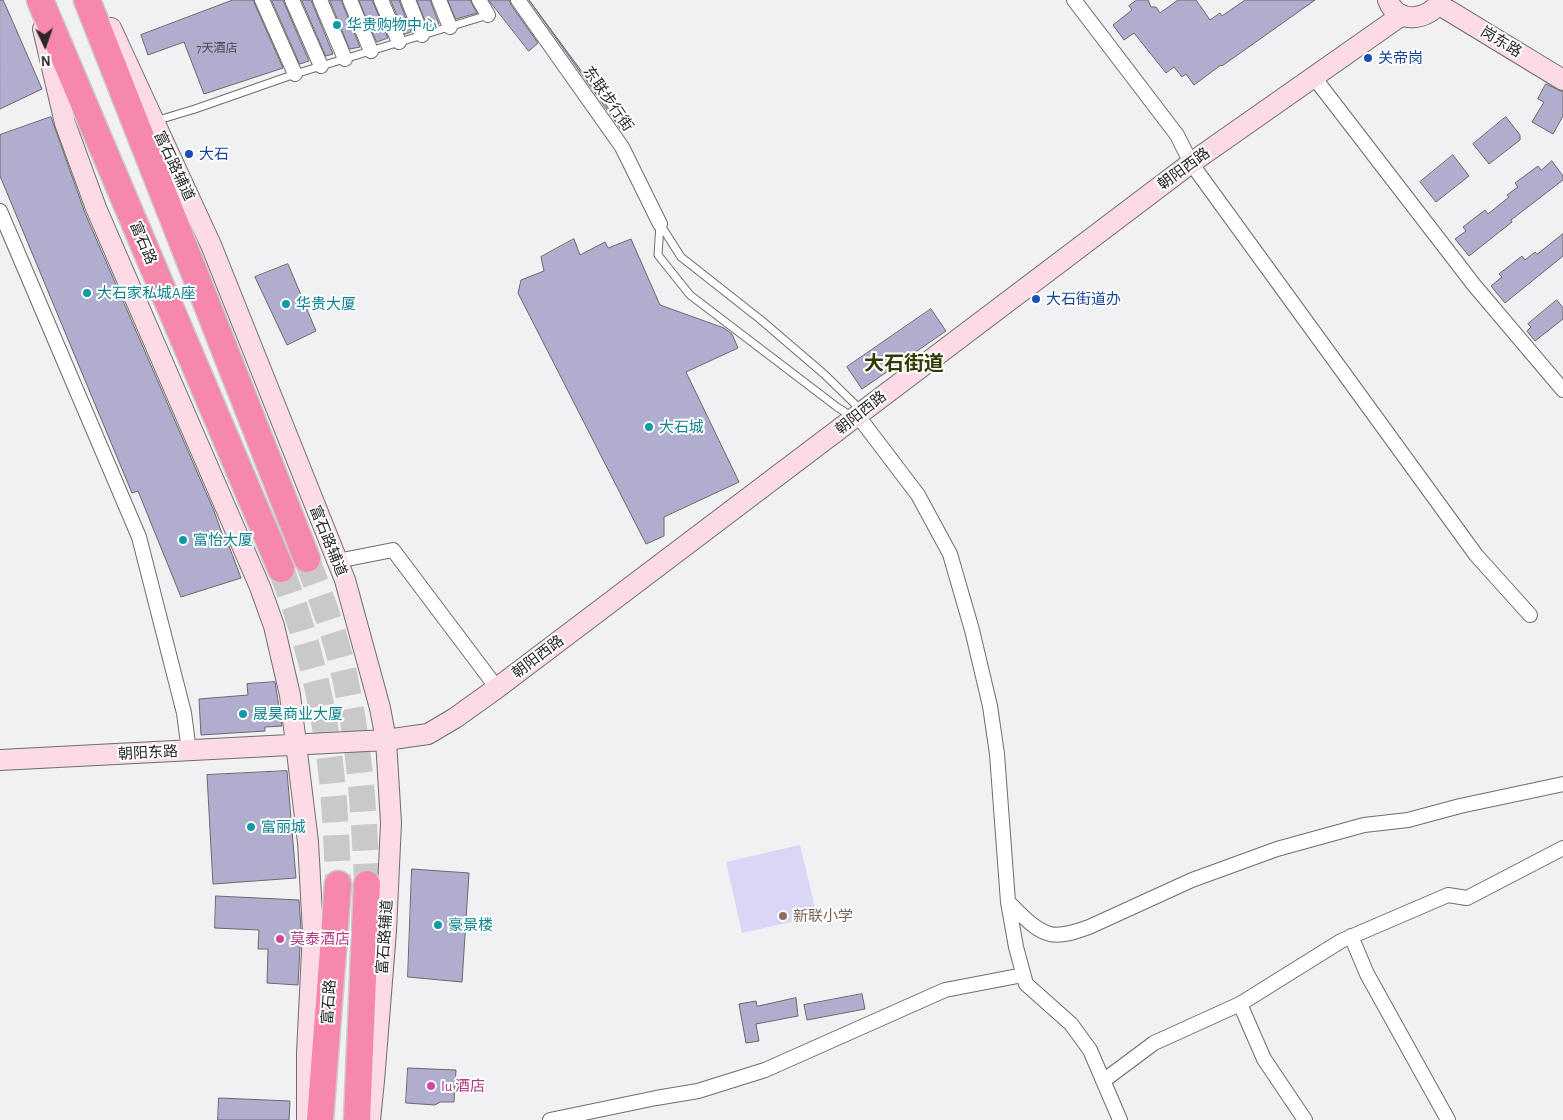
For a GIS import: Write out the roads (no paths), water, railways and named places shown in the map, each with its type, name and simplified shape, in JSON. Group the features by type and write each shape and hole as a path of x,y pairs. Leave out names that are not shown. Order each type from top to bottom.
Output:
{"highway":[{"name":"富石路","path":"38,0 281,568"},
{"path":"87,0 307,559"},
{"name":"富石路","path":"320,1120 338,884"},
{"path":"357,1120 367,884"}],"main road":[{"path":"38,0 65,123 96,208 256,578 274,626 290,695 308,842 312,932 307,1053 307,1120"},
{"name":"富石路辅道","path":"96,0 211,245 344,580 360,631 380,708 386,740 391,823 384,959 370,1120"},
{"path":"1388,0 1390,6 1410,17 1428,14 1440,2"},
{"name":"岗东路","path":"1440,2 1563,80"},
{"name":"朝阳西路","path":"296,745 386,740 428,734 455,718 1191,163 1402,14"},
{"name":"朝阳东路","path":"0,760 296,745"}],"street":[{"path":"262,0 295,74"},
{"path":"292,0 321,66"},
{"path":"320,0 345,59"},
{"path":"350,0 371,51"},
{"path":"381,0 399,42"},
{"path":"408,0 422,35"},
{"path":"439,0 450,27"},
{"path":"479,0 488,15"},
{"name":"东联步行街","path":"518,0 622,147 660,224"},
{"path":"1074,0 1177,134 1191,163 1476,555 1530,616"},
{"path":"1313,76 1474,285 1563,390"},
{"path":"0,211 140,538 184,713 189,751"},
{"path":"860,413 918,495 950,554 972,630 990,706 997,754 1008,902 1016,947 1026,984 1071,1024 1090,1050 1120,1120"},
{"path":"337,561 393,550 497,688"},
{"path":"1008,902 1029,921 1050,934 1075,932 1192,880 1278,849 1364,825 1408,820 1460,806 1563,784"},
{"path":"1104,1081 1154,1043 1240,1004 1341,941 1448,895 1467,898 1563,848"},
{"path":"1351,936 1366,974 1448,1120"},
{"path":"550,1120 698,1091 765,1070 945,990 1023,975"},
{"path":"1240,1004 1264,1060 1305,1120"}],"lane":[{"path":"154,121 195,109 295,74 488,15"},
{"path":"660,224 681,257 803,356 860,413 850,416 837,408 690,295 658,255 660,224"}],"tunnel":[{"path":"307,559 334,635 347,688 360,772 367,884"},
{"path":"281,569 305,641 324,720 334,802 338,884"}],"place":[{"name":"华贵购物中心","path":"337,25"},
{"name":"关帝岗","path":"1368,58"},
{"name":"大石","path":"189,154"},
{"name":"大石家私城A座","path":"87,293"},
{"name":"大石街道办","path":"1036,299"},
{"name":"华贵大厦","path":"286,304"},
{"name":"大石城","path":"649,427"},
{"name":"富怡大厦","path":"183,540"},
{"name":"晟昊商业大厦","path":"243,714"},
{"name":"富丽城","path":"251,827"},
{"name":"新联小学","path":"783,916"},
{"name":"豪景楼","path":"438,925"},
{"name":"莫泰酒店","path":"280,939"},
{"name":"Iu 酒店","path":"431,1086"}],"district":[{"name":"大石街道","path":"904,364"}]}
